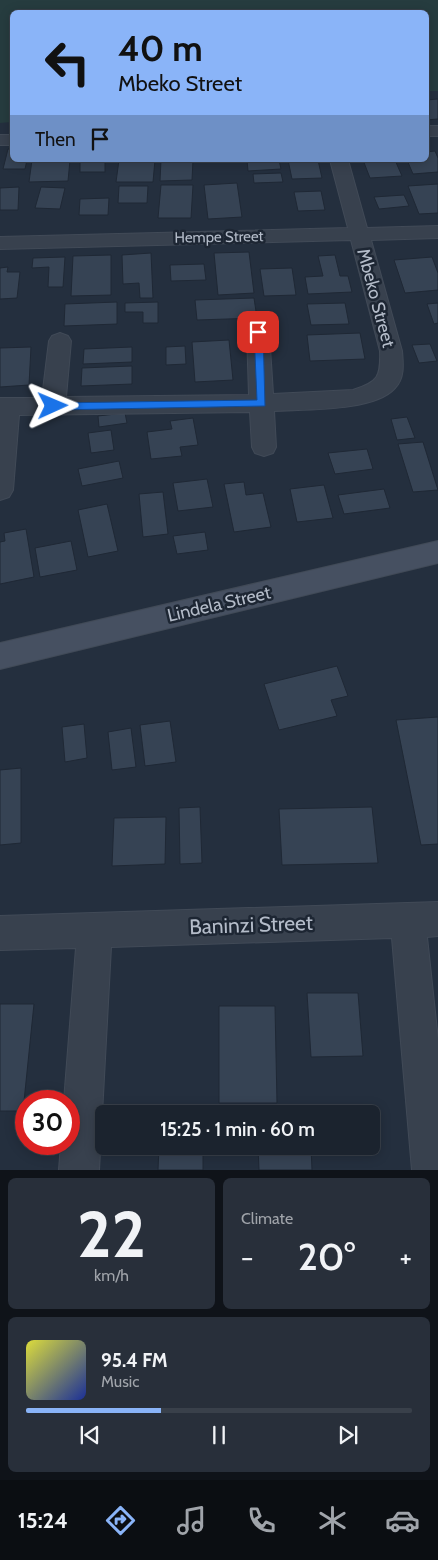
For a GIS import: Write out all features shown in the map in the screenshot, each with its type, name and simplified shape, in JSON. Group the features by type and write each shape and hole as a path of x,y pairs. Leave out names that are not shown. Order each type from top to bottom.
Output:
{"street":[{"path":"340,162 358,234"},
{"name":"Hempe Street","path":"0,242 438,232"},
{"name":"Mbeko Street","path":"0,490 4,407 262,403 353,398 373,392 387,384 392,370 391,351 358,234"},
{"path":"258,332 264,448"},
{"path":"53,406 60,341"},
{"name":"Lindela Street","path":"0,656 438,552"},
{"name":"Baninzi Street","path":"0,933 423,919 432,1170"},
{"path":"79,1170 95,930"}],"green space":[{"path":"0,0 438,0 438,91 429,91 429,10 10,10 10,122 0,123"}],"building":[{"path":"438,99 438,119 429,120 429,100"},
{"path":"8,149 10,149 10,162 27,162 25,169 3,169"},
{"path":"435,151 438,158 438,172 413,174 408,162 429,162 429,152"},
{"path":"32,162 70,162 68,181 29,182"},
{"path":"80,162 105,162 105,172 80,172"},
{"path":"119,162 155,162 153,182 116,182"},
{"path":"161,162 193,162 192,180 160,181"},
{"path":"247,162 279,162 281,169 248,171"},
{"path":"288,162 318,162 322,178 292,179"},
{"path":"364,162 396,162 402,176 370,178"},
{"path":"281,173 283,182 254,183 253,174"},
{"path":"237,183 242,217 208,219 204,185"},
{"path":"438,184 438,213 419,214 408,186"},
{"path":"161,185 193,185 191,218 158,218"},
{"path":"119,186 148,186 147,203 118,203"},
{"path":"19,187 18,210 0,210 0,188"},
{"path":"41,187 65,188 60,209 35,208"},
{"path":"321,191 325,210 298,211 294,192"},
{"path":"404,195 409,206 379,209 374,197"},
{"path":"109,198 108,215 79,215 80,199"},
{"path":"249,252 254,293 218,295 214,253"},
{"path":"151,253 153,298 140,298 139,283 123,284 122,255"},
{"path":"111,255 111,295 71,296 73,256"},
{"path":"335,255 340,276 348,276 352,292 308,294 305,277 323,276 318,256"},
{"path":"65,257 63,287 48,287 49,267 32,268 33,258"},
{"path":"432,257 438,273 438,290 405,293 394,260"},
{"path":"204,264 206,280 171,281 170,265"},
{"path":"8,267 7,272 20,272 17,298 0,299 0,268"},
{"path":"292,268 296,295 264,296 260,269"},
{"path":"254,298 257,318 197,320 195,300"},
{"path":"117,302 117,324 64,326 65,304"},
{"path":"158,302 158,323 143,323 143,312 125,312 125,303"},
{"path":"345,303 349,324 311,325 307,304"},
{"path":"438,303 438,323 434,324 427,304"},
{"path":"360,333 365,359 310,361 307,335"},
{"path":"229,340 233,380 195,382 192,342"},
{"path":"430,344 437,361 419,363 412,345"},
{"path":"185,346 186,364 166,365 166,347"},
{"path":"31,347 29,385 0,387 0,348"},
{"path":"132,347 132,362 83,364 84,349"},
{"path":"132,366 132,384 81,386 82,368"},
{"path":"125,413 127,423 99,427 98,416"},
{"path":"407,417 415,438 397,440 391,419"},
{"path":"193,418 198,445 180,447 182,456 151,459 147,432 172,429 170,421"},
{"path":"111,430 114,450 91,453 88,433"},
{"path":"423,442 438,490 413,492 398,444"},
{"path":"367,449 373,469 335,474 328,453"},
{"path":"119,461 123,478 82,486 78,469"},
{"path":"207,479 213,507 178,511 173,483"},
{"path":"244,482 246,495 263,493 271,527 234,532 224,484"},
{"path":"324,485 333,518 297,522 290,489"},
{"path":"384,489 390,508 344,514 338,495"},
{"path":"163,492 168,534 143,537 139,494"},
{"path":"107,504 118,551 88,557 78,510"},
{"path":"26,529 34,577 0,584 0,542 5,541 4,533"},
{"path":"205,532 208,550 177,554 173,536"},
{"path":"71,541 77,570 40,577 35,548"},
{"path":"337,666 348,696 331,700 337,716 279,730 264,684"},
{"path":"438,717 438,844 421,845 396,720"},
{"path":"170,721 176,762 145,766 140,725"},
{"path":"84,724 87,758 65,762 62,727"},
{"path":"131,728 136,767 112,770 108,732"},
{"path":"21,768 21,843 0,845 0,770"},
{"path":"200,807 202,863 180,864 179,808"},
{"path":"372,807 378,863 282,865 279,809"},
{"path":"166,817 165,864 112,866 114,818"},
{"path":"307,993 358,993 363,1056 311,1057"},
{"path":"0,1004 34,1004 25,1090 15,1090 15,1111 0,1111"},
{"path":"219,1006 275,1006 277,1103 219,1103"},
{"path":"159,1155 203,1155 203,1170 158,1170"},
{"path":"258,1155 311,1155 312,1170 259,1170"}],"route":[{"path":"53,406 262,403 258,332"}]}
